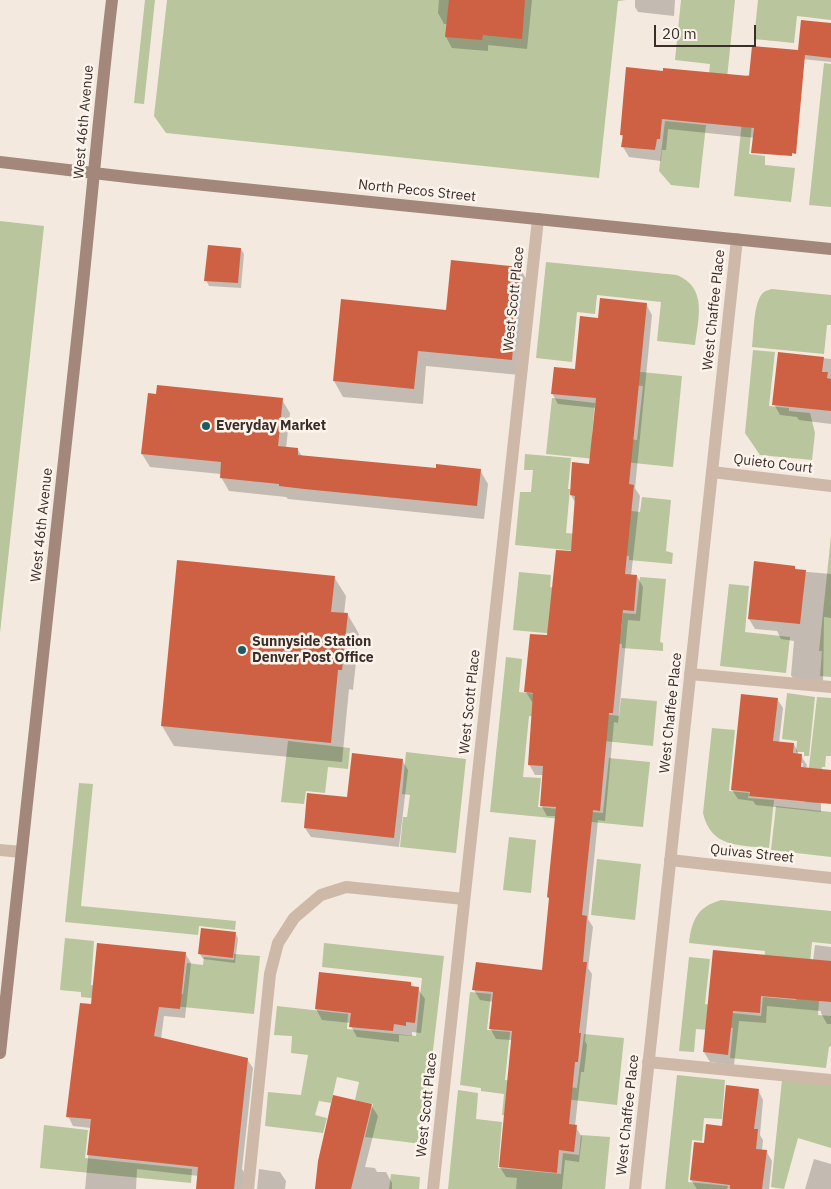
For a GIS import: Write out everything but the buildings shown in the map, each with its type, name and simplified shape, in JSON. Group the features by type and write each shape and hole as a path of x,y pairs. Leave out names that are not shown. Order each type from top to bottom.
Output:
{"street":[{"name":"West 46th Avenue","path":"0,1053 112,0"},
{"name":"North Pecos Street","path":"0,162 831,249"},
{"name":"West Scott Place","path":"433,1189 538,218"},
{"name":"West Chaffee Place","path":"635,1189 737,239"},
{"name":"Quieto Court","path":"712,472 831,486"},
{"path":"690,674 831,687"},
{"path":"0,850 22,852"},
{"name":"Quivas Street","path":"670,860 831,878"},
{"path":"248,1189 270,974 278,943 294,918 321,895 346,887 464,899"},
{"path":"648,1062 831,1080"}],"green space":[{"path":"145,0 155,0 144,104 134,103"},
{"path":"167,0 626,0 618,1 599,178 166,133 154,116"},
{"path":"681,0 735,0 726,88 708,86 710,64 675,60"},
{"path":"758,0 831,0 831,20 797,16 794,43 754,39"},
{"path":"824,63 831,64 831,207 809,205"},
{"path":"747,75 773,77 753,113 749,154 765,156 765,165 795,168 791,202 734,196"},
{"path":"665,121 706,125 699,188 671,185 659,171"},
{"path":"0,221 44,226 0,633"},
{"path":"546,262 677,275 687,281 697,296 699,315 695,345 657,341 661,302 597,295 595,314 577,312 572,362 536,358"},
{"path":"767,290 831,295 831,325 827,325 824,354 752,347 755,318 760,296"},
{"path":"753,350 775,352 769,406 789,408 789,411 810,413 815,433 812,460 760,455 745,433"},
{"path":"631,371 682,376 673,467 546,454 552,398 595,403 592,435 637,440 643,386 630,385"},
{"path":"525,454 571,458 566,533 621,538 623,510 640,512 642,497 671,500 666,551 673,553 672,564 629,560 629,556 515,545 520,492 531,492 533,470 524,470"},
{"path":"831,536 831,677 820,676 822,651 819,651"},
{"path":"519,572 551,575 550,587 559,588 556,624 621,630 623,613 636,614 640,577 666,579 660,642 663,643 663,651 622,648 622,644 577,640 577,636 513,630"},
{"path":"729,584 749,586 745,632 790,637 786,673 720,666"},
{"path":"506,657 522,659 519,692 552,696 550,718 529,716 523,777 541,778 538,807 603,813 609,758 650,762 643,827 490,812"},
{"path":"787,693 815,697 809,756 804,756 804,752 796,752 797,741 782,739"},
{"path":"817,697 831,698 831,756 826,756 825,767 822,767 818,803 805,802"},
{"path":"621,698 657,701 653,746 594,740 597,713 619,716"},
{"path":"712,728 735,730 729,791 749,793 748,798 774,800 769,848 737,845 719,839 712,833 707,824 703,813"},
{"path":"288,741 350,748 348,769 328,767 325,793 306,791 304,804 281,802"},
{"path":"406,752 466,759 456,853 400,847 403,817 407,817 410,795 402,794"},
{"path":"79,783 93,784 81,906 236,921 235,930 199,926 198,935 65,922"},
{"path":"776,806 831,812 831,857 771,850"},
{"path":"509,837 536,840 531,893 503,890"},
{"path":"597,859 641,864 635,920 591,915"},
{"path":"721,900 831,911 831,944 812,942 810,964 764,960 765,951 689,943 697,916 706,906"},
{"path":"65,938 94,941 91,985 183,994 187,963 203,965 204,957 234,960 234,954 260,956 254,1014 81,997 81,992 60,990"},
{"path":"324,943 444,956 422,1144 365,1137 373,1104 355,1100 359,1082 337,1077 331,1103 319,1101 315,1115 327,1118 323,1133 265,1126 268,1092 301,1095 308,1055 291,1053 292,1036 274,1035 277,1006 348,1014 347,1029 416,1036 422,978 322,967"},
{"path":"689,957 710,959 705,1004 711,1005 708,1030 696,1029 694,1052 679,1051"},
{"path":"800,965 819,1000 818,1015 831,1016 831,1046 829,1047 826,1068 730,1058 733,1028 712,1026 713,1011 761,1016 763,997 796,1000"},
{"path":"470,992 491,994 487,1030 510,1032 505,1080 577,1088 584,1034 624,1038 617,1105 555,1098 552,1121 502,1115 504,1094 481,1091 481,1088 460,1085"},
{"path":"677,1075 725,1080 722,1119 704,1118 702,1141 692,1140 688,1182 728,1186 727,1189 665,1189"},
{"path":"782,1080 831,1085 831,1148 798,1138 784,1189 771,1187"},
{"path":"458,1090 478,1093 476,1119 502,1122 498,1168 561,1174 563,1153 579,1155 581,1135 610,1137 605,1189 448,1189"},
{"path":"44,1125 88,1130 85,1158 192,1169 191,1183 40,1168"},
{"path":"391,1174 420,1177 419,1189 389,1189"}],"place":[{"name":"Everyday Market","path":"206,426"},
{"name":"Sunnyside Station Denver Post Office","path":"242,650"}]}
